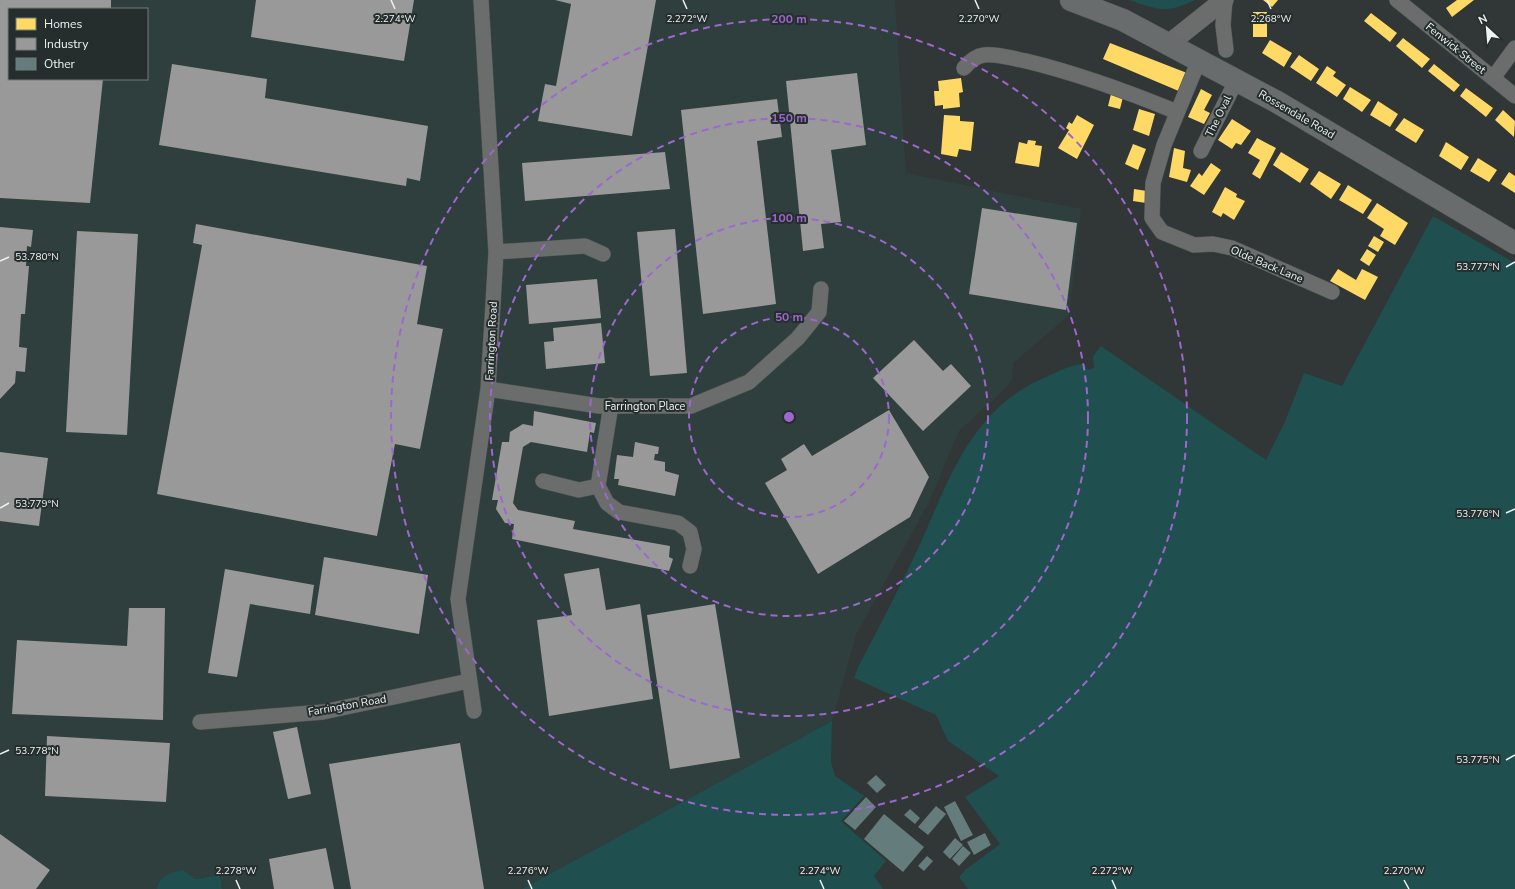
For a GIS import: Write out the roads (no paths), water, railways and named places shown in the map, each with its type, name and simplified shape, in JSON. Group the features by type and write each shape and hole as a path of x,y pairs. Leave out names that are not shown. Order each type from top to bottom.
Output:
{"highway":[{"name":"Rossendale Road","path":"1071,0 1123,20 1277,102 1515,243"}],"street":[{"name":"Farrington Road","path":"474,711 458,599 488,389 496,252 481,0"},
{"path":"1170,44 1224,0"},
{"path":"1224,0 1223,25 1226,50"},
{"name":"Fenwick Street","path":"1397,0 1515,96"},
{"path":"1493,78 1515,48"},
{"path":"964,68 969,61 984,55 1011,58 1069,71 1119,88 1177,112"},
{"name":"Olde Back Lane","path":"1199,60 1164,145 1153,183 1152,218 1162,232 1194,245 1213,244 1232,248 1332,292"},
{"name":"The Oval","path":"1201,151 1236,81"},
{"path":"496,252 585,246 603,254"},
{"name":"Farrington Place","path":"488,389 599,406 691,406 749,382 798,338 819,312 821,290"},
{"path":"611,406 598,486 607,503 619,512 678,523 690,532 694,549 690,566"},
{"path":"543,481 579,490 598,486"},
{"name":"Farrington Road","path":"200,722 323,712 469,681"}]}
